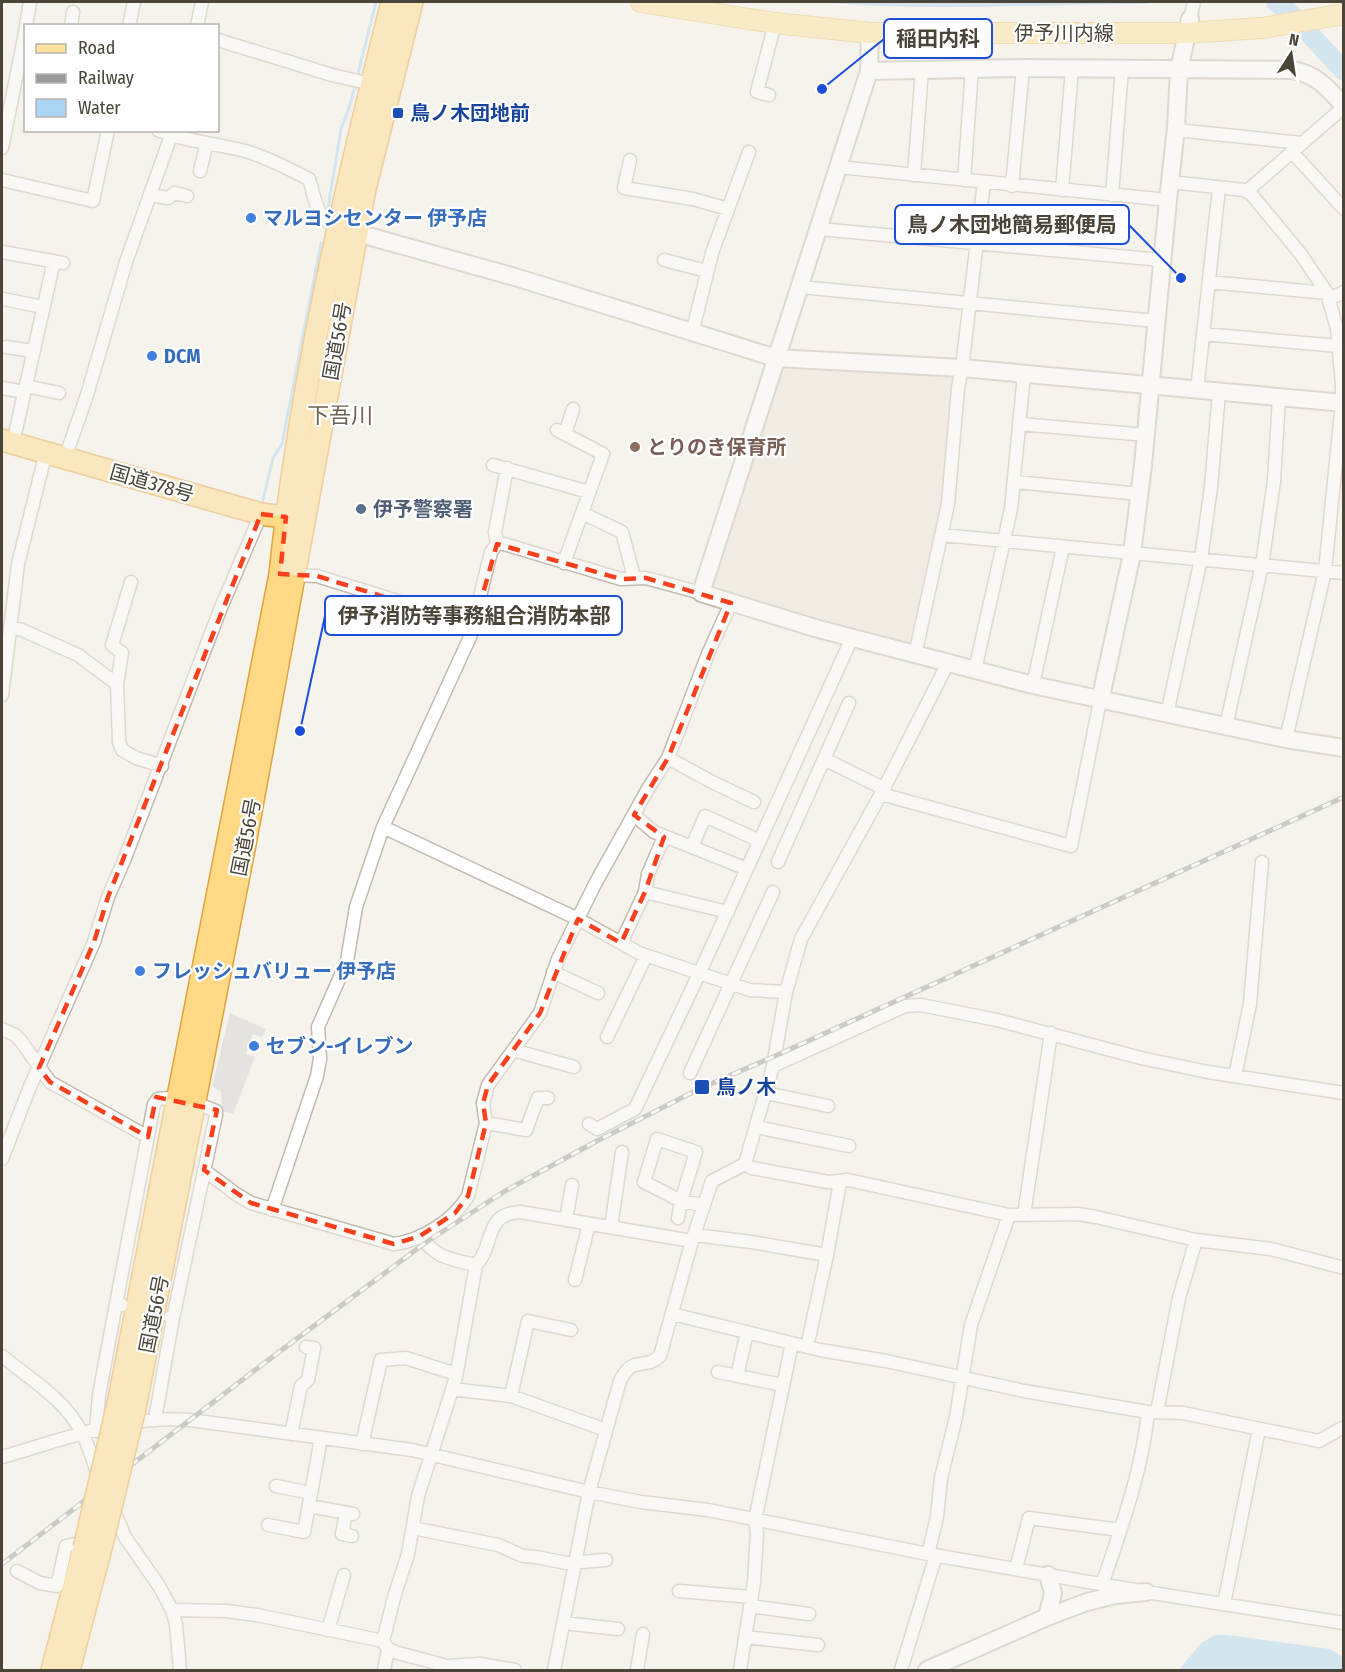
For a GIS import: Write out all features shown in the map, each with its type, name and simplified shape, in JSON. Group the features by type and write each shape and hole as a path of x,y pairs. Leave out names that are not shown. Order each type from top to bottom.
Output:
{"highway":[{"name":"国道56号","path":"69,1671 93,1546 127,1406 287,575 295,518 304,402 348,231 371,84 392,2"},
{"name":"国道56号","path":"348,231 365,189 412,2"},
{"name":"国道378号","path":"7,441 261,514 295,518"},
{"name":"国道56号","path":"52,1671 93,1546"}],"main road":[{"name":"伊予川内線","path":"641,2 775,23 870,33 1188,26 1262,28 1344,14"}],"street":[{"path":"26,24 30,2"},
{"path":"129,24 134,2"},
{"path":"197,24 202,2"},
{"path":"824,759 882,791 1071,846 1132,554 1176,130 1179,70 1194,2"},
{"path":"769,95 757,92 775,23"},
{"path":"701,593 869,70 870,33"},
{"path":"219,40 332,75 371,84"},
{"path":"2,148 24,44"},
{"path":"1012,186 1023,68"},
{"path":"964,180 972,69"},
{"path":"1062,190 1072,69"},
{"path":"1112,195 1122,69"},
{"path":"869,70 1242,69 1304,72 1327,86 1344,106 1247,191"},
{"path":"914,175 922,70"},
{"path":"1176,130 1297,148 1344,209"},
{"path":"2,180 93,201 108,132"},
{"path":"2,695 18,564 56,455 87,395 126,262 172,133 263,156 309,179 321,218 328,224 515,277 776,358 962,368 1343,403"},
{"path":"200,171 207,143"},
{"path":"692,333 707,271 749,152"},
{"path":"630,160 624,188 693,199 728,209"},
{"path":"838,167 1168,200"},
{"path":"915,655 949,494 958,388 984,182"},
{"path":"1170,182 1247,191 1259,202 1300,253 1328,296 1337,329 1343,403 1325,571 1286,739"},
{"path":"1197,390 1219,188"},
{"path":"151,195 168,198 175,194 187,196"},
{"path":"818,229 1162,260"},
{"path":"2,252 58,262 43,307 25,389 7,441"},
{"path":"664,260 707,271"},
{"path":"1209,282 1328,296 1344,292"},
{"path":"800,287 1156,321"},
{"path":"3,299 43,307"},
{"path":"1203,333 1338,346"},
{"path":"6,347 33,351"},
{"path":"975,670 1011,509 1024,374"},
{"path":"2,388 59,393"},
{"path":"1167,714 1201,559 1211,486 1219,392"},
{"path":"1226,726 1263,565 1274,481 1279,398"},
{"path":"564,563 603,454 561,432 573,410"},
{"path":"1020,424 1146,435"},
{"path":"493,465 589,492"},
{"path":"272,1210 317,1076 320,1059 318,1027 347,961 356,908 382,827 466,647 474,625 491,552 497,544 495,532 507,468"},
{"path":"1015,482 1140,494"},
{"path":"582,513 622,532 634,577"},
{"path":"2,1159 29,1089 94,942 108,897 162,766 220,610 261,514"},
{"path":"942,535 1344,573"},
{"path":"497,544 504,544 621,579 645,578 852,638 1032,685 1286,739 1344,748"},
{"path":"1032,685 1063,548"},
{"path":"287,575 317,576 474,625"},
{"path":"131,582 112,645 122,653 117,684 119,742 122,750 136,758 162,766"},
{"path":"204,1170 251,1203 394,1244 420,1236 455,1212 468,1196 486,1123 483,1103 488,1085 540,1013 553,972 578,919 633,815 668,758 708,654 731,603"},
{"path":"11,627 78,655 117,684"},
{"path":"589,1124 597,1129 635,1109 728,912 852,638"},
{"path":"554,1671 589,1492 620,1381 630,1365 655,1361 660,1356 702,1205 712,1181 746,1164 773,1065 786,992 801,939 882,791 948,663"},
{"path":"778,861 849,703"},
{"path":"668,758 754,802"},
{"path":"633,815 664,837 747,869"},
{"path":"692,847 705,816 760,841"},
{"path":"382,827 578,919 646,956 750,990 786,992"},
{"path":"621,943 645,892 648,874 664,837"},
{"path":"1235,1076 1250,1004 1262,862"},
{"path":"645,892 728,912"},
{"path":"690,1073 773,892"},
{"path":"607,1037 646,956"},
{"path":"553,972 598,993"},
{"path":"773,1065 905,1006 921,1005 1051,1033 1141,1058 1344,1093"},
{"path":"2,1029 15,1035 21,1041 50,1082 148,1137"},
{"path":"1024,1215 1051,1033"},
{"path":"513,1050 574,1067"},
{"path":"765,1093 828,1106"},
{"path":"96,1431 99,1395 119,1304 154,1104 158,1099 164,1098 216,1111 172,1317 155,1419"},
{"path":"486,1123 526,1130 538,1098 548,1098"},
{"path":"756,1127 849,1146"},
{"path":"678,1218 681,1201 696,1152 657,1139 644,1182 681,1201 702,1205"},
{"path":"611,1227 622,1152"},
{"path":"746,1164 752,1168 828,1182 848,1180 1009,1215 1078,1214 1096,1217 1196,1240 1270,1249 1344,1268"},
{"path":"807,1347 840,1182"},
{"path":"566,1220 572,1185"},
{"path":"384,1671 385,1645 395,1594 408,1554 418,1496 456,1374 476,1265 494,1225 500,1218 508,1213 520,1212 693,1238 751,1242 827,1256"},
{"path":"901,1671 932,1555 941,1478 956,1417 974,1313 1009,1215"},
{"path":"575,1280 589,1224"},
{"path":"420,1236 434,1252 443,1257 476,1265"},
{"path":"1102,1585 1134,1490 1179,1298 1196,1240"},
{"path":"672,1314 807,1347 1024,1391 1152,1412 1183,1413 1318,1441 1344,1427"},
{"path":"511,1396 528,1321 571,1330"},
{"path":"737,1376 747,1332"},
{"path":"740,1671 756,1553 755,1520 792,1343"},
{"path":"291,1434 301,1386 308,1380 314,1348 306,1347"},
{"path":"2,1356 60,1402 82,1434 123,1533 159,1586 172,1610 176,1624 180,1671"},
{"path":"362,1444 381,1360 406,1358 456,1374"},
{"path":"718,1372 783,1385"},
{"path":"452,1389 511,1396 606,1430"},
{"path":"2,1457 82,1434 155,1419 190,1419 431,1454 589,1492 755,1520 932,1555 1146,1593 1344,1623"},
{"path":"1224,1604 1259,1429"},
{"path":"268,1525 304,1532 321,1438"},
{"path":"276,1486 311,1493"},
{"path":"309,1506 349,1514 342,1534 352,1536"},
{"path":"1016,1569 1029,1518 1120,1530"},
{"path":"413,1528 498,1545 524,1556 575,1564 606,1560"},
{"path":"17,1571 40,1583 57,1586 66,1546 123,1533"},
{"path":"328,1630 344,1575"},
{"path":"1047,1617 1053,1593 1048,1575"},
{"path":"679,1590 809,1614"},
{"path":"927,1671 1047,1617 1106,1597 1146,1593"},
{"path":"172,1610 247,1614 328,1630 385,1645 398,1653 447,1666 480,1664 515,1671"},
{"path":"563,1623 618,1629"},
{"path":"637,1671 643,1634"},
{"path":"745,1637 812,1647"}],"highlighted area":[{"path":"261,514 286,517 280,574 317,576 474,625 497,544 621,579 646,578 731,603 668,758 634,815 664,837 645,892 621,943 578,919 540,1013 488,1085 483,1103 486,1123 468,1196 455,1213 420,1236 394,1244 251,1203 204,1170 217,1110 156,1097 148,1137 50,1082 39,1068 94,942 108,897"}],"shaded area":[{"path":"778,367 953,374 942,504 913,645 713,589 710,581"},
{"path":"230,1013 266,1029 262,1037 252,1034 246,1054 255,1057 233,1114 222,1111 221,1092 212,1086"}],"water":[{"path":"820,2 1152,2 1146,4 901,7"},
{"path":"1215,1635 1330,1649 1343,1657 1343,1670 1179,1670 1201,1643"}],"waterway":[{"path":"357,78 376,2"},
{"path":"1276,2 1286,9 1344,71"},
{"path":"328,208 341,129 356,84"},
{"path":"263,500 273,458 282,444 321,243"}],"railway":[{"path":"2,1564 425,1243 505,1191 699,1089 1344,797"}],"place":[{"name":"稲田内科","path":"822,89"},
{"name":"鳥ノ木団地前","path":"398,113"},
{"name":"マルヨシセンター 伊予店","path":"251,218"},
{"name":"鳥ノ木団地簡易郵便局","path":"1181,278"},
{"name":"DCM","path":"152,356"},
{"name":"とりのき保育所","path":"635,447"},
{"name":"伊予警察署","path":"361,509"},
{"name":"伊予消防等事務組合消防本部","path":"300,731"},
{"name":"フレッシュバリュー 伊予店","path":"140,971"},
{"name":"セブン-イレブン","path":"254,1046"},
{"name":"鳥ノ木","path":"702,1087"}],"district":[{"name":"下吾川","path":"340,415"}]}
